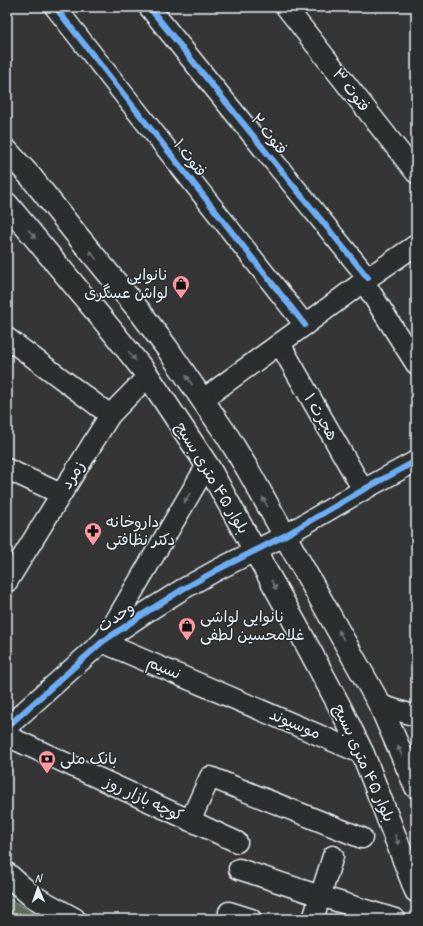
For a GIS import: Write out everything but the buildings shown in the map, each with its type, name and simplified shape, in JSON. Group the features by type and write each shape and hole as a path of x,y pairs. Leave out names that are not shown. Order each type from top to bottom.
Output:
{"main road":[{"name":"بلوار ۴۵ متری بسیج","path":"7,151 31,177 141,313 167,348 232,444 380,705 416,787"},
{"name":"بلوار ۴۵ متری بسیج","path":"7,204 148,376 207,465 256,551 338,702 363,754 416,891"},
{"path":"113,332 141,313"},
{"path":"7,874 32,896 74,919"}],"street":[{"name":"فتوت ۱","path":"55,7 305,325"},
{"name":"فتوت ۲","path":"149,7 366,280 416,364"},
{"name":"فتوت ۳","path":"286,7 416,172"},
{"path":"202,400 416,245"},
{"path":"7,338 110,415"},
{"name":"هجرت ۱","path":"280,344 363,490"},
{"name":"زمرد","path":"7,582 110,415 148,376"},
{"path":"284,536 416,461"},
{"name":"وحدت","path":"102,642 207,465"},
{"path":"7,469 61,494"},
{"name":"وحدت","path":"7,727 102,642 183,589 284,536"},
{"name":"نسیم","path":"102,642 226,695"},
{"name":"موسیوند","path":"226,695 363,754"},
{"path":"380,705 416,716"},
{"name":"کوچه بازار روز","path":"7,736 237,842"},
{"path":"190,820 210,777 362,838"},
{"path":"313,919 333,856"},
{"path":"239,869 395,919"},
{"path":"229,912 251,919"}],"green space":[{"path":"7,898 47,919 17,919 7,914"}],"cycle path":[{"path":"55,7 305,325"},
{"path":"149,7 368,278"},
{"path":"7,727 102,642 145,613 183,589 284,536 416,461"}],"place":[{"name":"نانوایی لواش عسگری","path":"181,299"},
{"name":"داروخانه دکتر نظافتی","path":"93,546"},
{"name":"نانوایی لواشی غلامحسین لطفی","path":"187,641"},
{"name":"بانک ملی","path":"47,774"}]}
